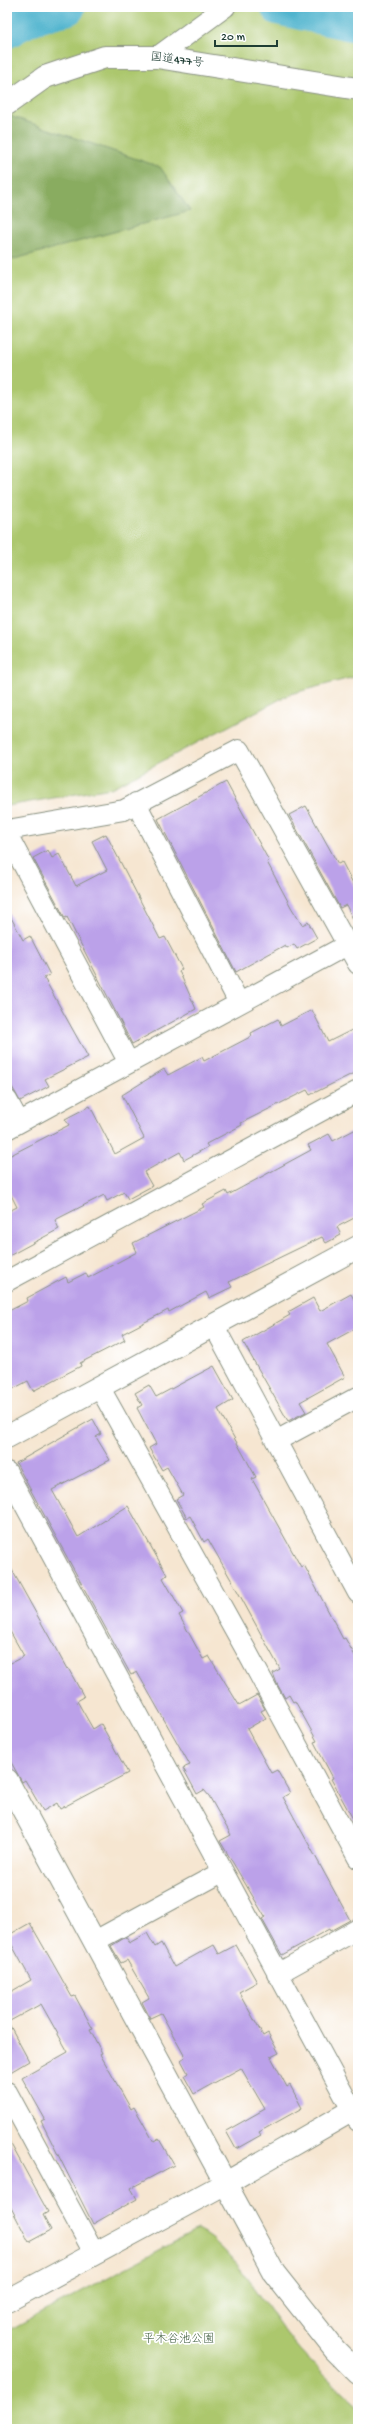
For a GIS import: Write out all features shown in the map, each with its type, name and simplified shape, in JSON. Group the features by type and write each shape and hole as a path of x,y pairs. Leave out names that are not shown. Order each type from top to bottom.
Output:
{"main road":[{"name":"国道477号","path":"7,104 45,78 105,57 157,57 358,89"},
{"path":"7,1437 214,1326 358,1246"},
{"path":"7,1780 274,2273 335,2350 358,2373"},
{"path":"7,2301 356,2113"}],"street":[{"path":"157,57 225,7"},
{"path":"7,830 124,810 239,750 358,964"},
{"path":"136,803 239,1003"},
{"path":"7,834 129,1063"},
{"path":"7,1100 13,1126 347,945"},
{"path":"7,1281 358,1091"},
{"path":"214,1326 358,1593"},
{"path":"100,1388 246,1650 358,1858"},
{"path":"276,1441 358,1397"},
{"path":"7,1472 277,1974 356,2113"},
{"path":"95,1941 222,1872"},
{"path":"277,1974 358,1929"},
{"path":"7,2092 13,2116 94,2253"}],"green space":[{"path":"7,7 358,7 358,676 290,694 111,788 7,806 7,261 190,211 160,167 7,115"},
{"path":"7,115 160,167 190,211 7,261"},
{"name":"平木谷池公園","path":"197,2230 211,2239 237,2265 293,2342 316,2367 358,2406 358,2429 7,2429 7,2331"}],"building":[{"path":"226,782 269,861 267,862 291,907 302,925 308,922 317,938 297,949 294,944 287,948 285,945 236,972 158,819"},
{"path":"306,806 338,864 342,862 358,893 358,929 346,905 340,908 289,815"},
{"path":"106,834 160,939 165,937 182,969 179,971 196,1009 132,1044 67,917 65,918 33,858 48,850 52,858 59,854 76,886 107,870 92,841"},
{"path":"7,910 23,940 30,936 50,975 44,978 88,1057 45,1079 49,1086 20,1101 7,1078"},
{"path":"312,1010 328,1042 358,1027 358,1071 310,1095 307,1090 241,1123 242,1125 206,1144 208,1147 184,1160 180,1152 144,1172 152,1186 128,1199 124,1192 107,1201 104,1195 55,1220 59,1229 7,1257 7,1212 17,1207 7,1187 7,1157 69,1125 65,1119 90,1106 115,1154 144,1138 122,1095 164,1069 168,1075 202,1057 204,1061 252,1036 251,1033 278,1019 281,1026"},
{"path":"358,1128 358,1216 337,1227 341,1235 326,1243 322,1237 229,1282 232,1287 209,1298 206,1292 169,1312 168,1310 122,1334 125,1340 80,1363 81,1366 33,1391 28,1381 7,1392 7,1312 28,1301 27,1298 66,1277 68,1282 86,1273 88,1278 137,1252 133,1243 204,1207 202,1204 226,1191 228,1195 311,1150 308,1145 329,1134 333,1141"},
{"path":"351,1294 358,1307 358,1327 327,1344 345,1377 300,1402 306,1412 288,1421 243,1342 290,1315 288,1312 313,1298 320,1311"},
{"path":"214,1366 233,1400 218,1409 256,1477 252,1479 301,1567 304,1565 343,1639 345,1638 358,1661 358,1828 331,1779 333,1778 314,1742 317,1741 295,1701 293,1702 289,1695 285,1698 277,1684 273,1673 280,1669 238,1592 208,1539 204,1542 190,1516 187,1518 176,1499 183,1495 167,1467 162,1470 149,1448 156,1444 137,1408 142,1405 135,1393 149,1385 156,1397"},
{"path":"93,1419 101,1434 96,1437 110,1460 52,1490 78,1537 128,1506 167,1575 163,1578 183,1613 179,1615 203,1659 209,1656 239,1705 257,1695 265,1709 261,1711 266,1718 247,1729 271,1773 277,1770 290,1793 283,1797 350,1920 330,1931 329,1929 282,1955 262,1919 265,1917 220,1841 231,1835 209,1796 204,1790 197,1794 183,1768 190,1765 137,1672 131,1675 16,1463"},
{"path":"7,1561 84,1697 77,1701 93,1729 101,1724 128,1773 60,1809 57,1803 43,1811 25,1780 22,1782 7,1755 7,1665 24,1656 7,1626"},
{"path":"30,1923 72,1997 75,1996 93,2029 90,2030 102,2053 100,2054 131,2109 134,2107 154,2142 159,2139 174,2165 131,2188 137,2199 93,2224 41,2121 45,2119 22,2078 68,2052 41,2004 8,2022 29,2061 7,2074 7,1994 31,1980 7,1936"},
{"path":"147,1933 155,1947 161,1943 174,1967 214,1945 219,1954 236,1945 257,1982 239,1992 263,2036 268,2033 279,2053 271,2057 287,2087 290,2085 302,2108 259,2132 261,2135 236,2149 226,2131 265,2109 241,2068 194,2094 184,2076 188,2073 181,2060 185,2057 161,2013 150,2018 142,2002 149,1998 127,1960 121,1963 111,1946 126,1937 129,1943"},
{"path":"7,2137 48,2212 43,2215 51,2230 29,2242 7,2200"}],"waterway":[{"path":"7,30 36,16 67,7"},
{"path":"279,7 358,24"}]}
